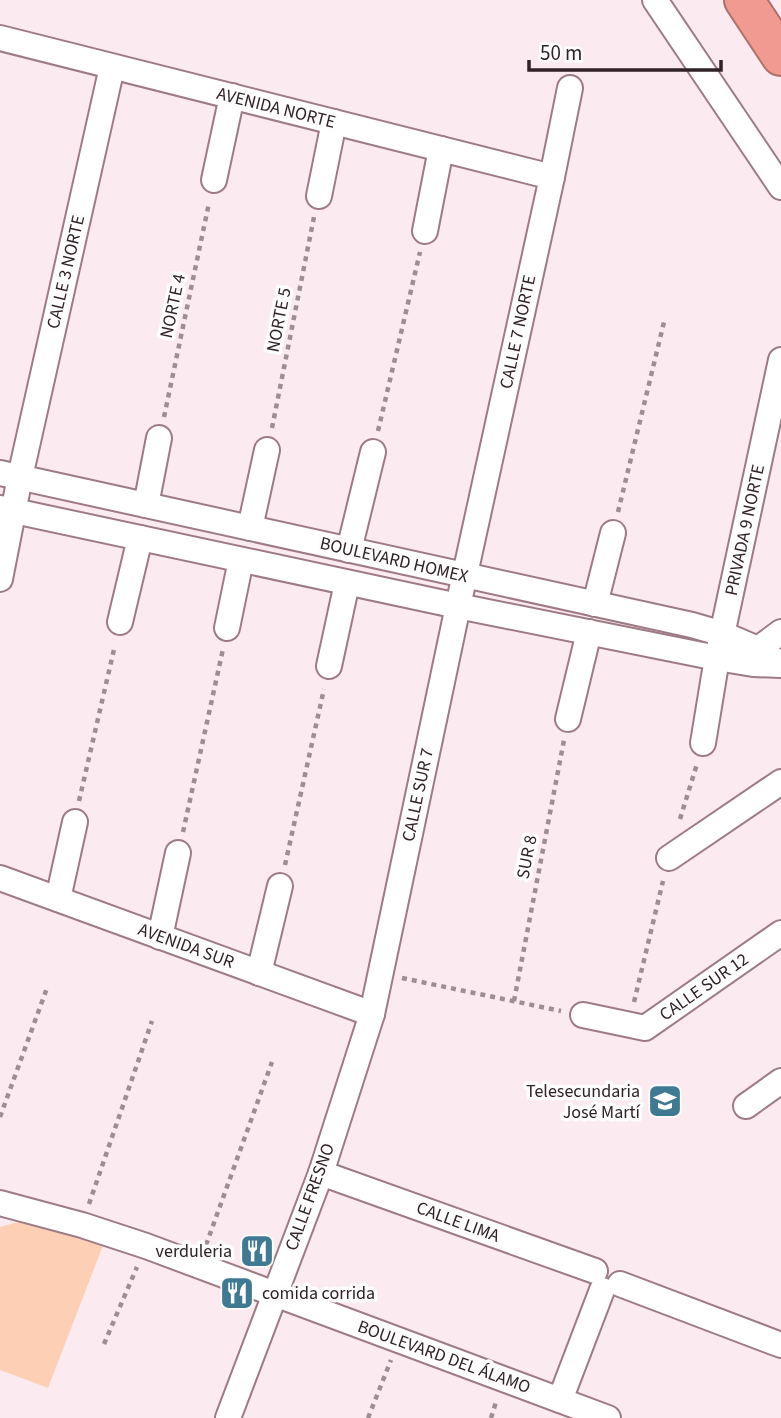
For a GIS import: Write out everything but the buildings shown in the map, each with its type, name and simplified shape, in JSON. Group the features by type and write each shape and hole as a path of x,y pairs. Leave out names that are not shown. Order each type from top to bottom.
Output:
{"highway":[{"path":"744,0 781,55"}],"street":[{"path":"655,0 781,187"},
{"name":"AVENIDA NORTE","path":"0,38 552,177"},
{"name":"CALLE 3 NORTE","path":"0,579 10,475 112,67"},
{"name":"CALLE 7 NORTE","path":"465,576 570,88"},
{"path":"214,180 232,96"},
{"path":"318,197 334,122"},
{"path":"425,231 441,149"},
{"name":"PRIVADA 9 NORTE","path":"703,743 720,646 781,360"},
{"path":"146,505 159,438"},
{"path":"250,528 267,450"},
{"path":"349,550 373,452"},
{"name":"BOULEVARD HOMEX","path":"10,475 692,625 720,646"},
{"name":"BOULEVARD HOMEX","path":"7,509 589,632 720,646 781,665"},
{"path":"595,604 613,533"},
{"path":"120,622 139,538"},
{"path":"228,628 241,560"},
{"name":"CALLE SUR 7","path":"372,1014 465,576"},
{"path":"329,666 347,583"},
{"path":"568,719 589,632"},
{"path":"755,656 781,632"},
{"path":"669,858 781,782"},
{"path":"58,900 75,822"},
{"path":"160,937 178,853"},
{"name":"AVENIDA SUR","path":"0,878 372,1014"},
{"path":"260,973 280,886"},
{"name":"CALLE SUR 12","path":"583,1015 645,1028 781,933"},
{"name":"CALLE FRESNO","path":"228,1418 321,1173 372,1014"},
{"path":"746,1106 781,1082"},
{"name":"CALLE LIMA","path":"321,1173 606,1282 781,1345"},
{"name":"BOULEVARD DEL ÁLAMO","path":"0,1203 146,1246 608,1418"},
{"path":"560,1400 606,1282"}],"path":[{"name":"NORTE 4","path":"159,438 214,180"},
{"name":"NORTE 5","path":"267,450 318,197"},
{"path":"373,452 425,231"},
{"path":"613,533 665,318"},
{"path":"75,822 120,622"},
{"path":"178,853 228,628"},
{"path":"280,886 329,666"},
{"name":"SUR 8","path":"514,1001 568,719"},
{"path":"381,974 583,1015"},
{"path":"0,1117 47,988"},
{"path":"82,1225 152,1021"},
{"path":"199,1266 272,1062"},
{"path":"104,1344 146,1246"},
{"path":"368,1418 399,1340"}],"shaded area":[{"path":"40,1220 104,1243 48,1388 0,1370 0,1227"}],"place":[{"name":"Telesecundaria José Martí","path":"665,1101"},
{"name":"verduleria","path":"257,1251"},
{"name":"comida corrida","path":"237,1293"}]}
